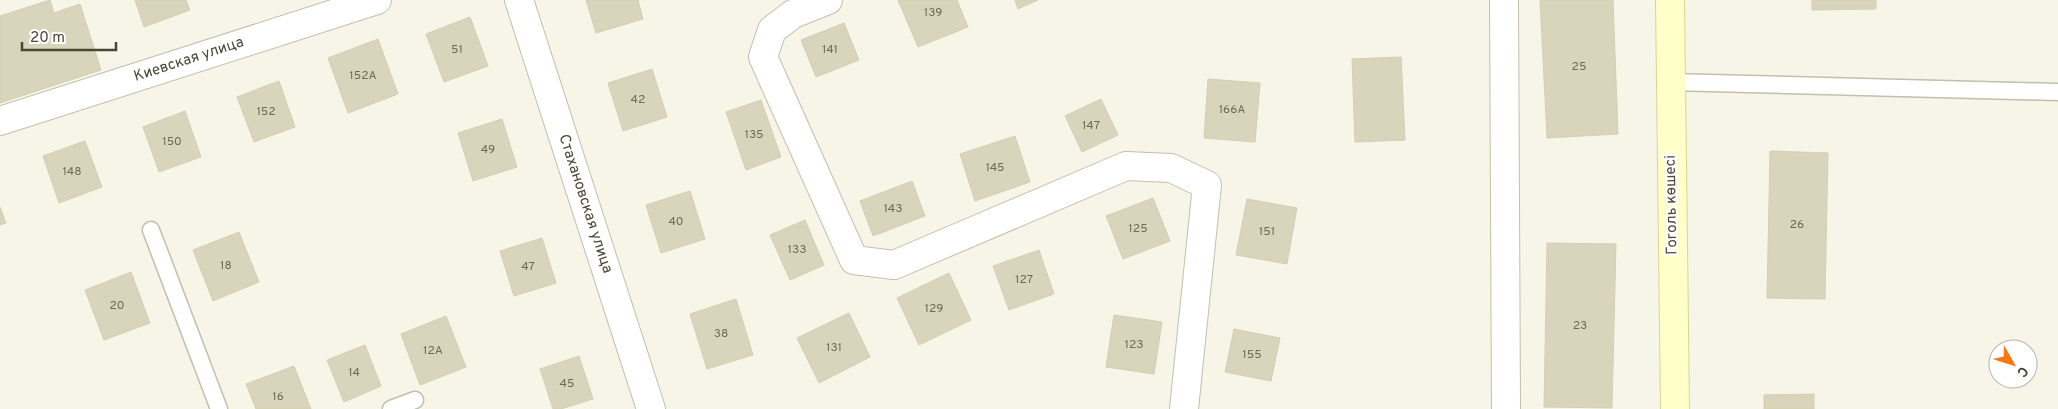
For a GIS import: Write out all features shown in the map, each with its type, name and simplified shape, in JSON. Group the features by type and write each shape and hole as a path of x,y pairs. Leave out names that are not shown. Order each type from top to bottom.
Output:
{"main road":[{"name":"Гоголь көшесі","path":"1670,0 1669,82 1675,409"}],"street":[{"name":"Киевская улица","path":"0,121 378,0"},
{"name":"Стахановская улица","path":"519,0 651,409"},
{"path":"828,0 793,14 772,30 764,57 854,260 894,265 1126,166 1171,168 1207,185 1184,409"},
{"path":"1504,0 1506,409"}],"lane":[{"path":"1669,82 2058,92"},
{"path":"152,230 219,409"},
{"path":"391,409 415,400"}],"building":[{"path":"50,0 54,13 80,4 101,70 0,103 0,16"},
{"path":"135,0 186,0 190,10 144,27"},
{"path":"586,0 638,0 643,19 596,33"},
{"path":"898,0 957,0 968,27 918,47"},
{"path":"1015,0 1038,0 1018,9"},
{"path":"1540,0 1613,0 1618,134 1547,138"},
{"path":"1812,0 1876,0 1876,9 1812,10"},
{"path":"470,17 488,66 444,82 426,34"},
{"path":"844,23 859,60 816,77 801,40"},
{"path":"378,39 398,94 348,113 328,58"},
{"path":"1401,57 1405,140 1355,142 1352,59"},
{"path":"652,69 667,117 623,131 608,83"},
{"path":"1208,79 1260,83 1255,142 1204,138"},
{"path":"279,81 295,127 254,142 237,97"},
{"path":"1101,99 1118,135 1082,152 1065,116"},
{"path":"761,100 781,157 746,170 726,112"},
{"path":"185,111 201,157 159,172 143,127"},
{"path":"502,119 517,167 473,181 458,133"},
{"path":"1015,136 1030,182 975,201 960,154"},
{"path":"85,141 102,187 59,203 43,156"},
{"path":"1770,151 1828,153 1825,299 1767,298"},
{"path":"912,181 925,216 873,236 860,201"},
{"path":"690,191 705,239 661,253 646,205"},
{"path":"1153,198 1170,241 1123,259 1106,216"},
{"path":"1247,199 1297,208 1287,264 1236,255"},
{"path":"0,207 6,223 0,225"},
{"path":"805,220 824,265 790,280 770,235"},
{"path":"239,232 259,282 213,301 193,250"},
{"path":"542,238 556,283 514,296 500,251"},
{"path":"1547,243 1616,244 1612,408 1544,407"},
{"path":"1039,250 1054,294 1009,310 993,266"},
{"path":"131,272 150,323 104,340 85,290"},
{"path":"949,273 971,320 919,345 897,298"},
{"path":"736,299 753,355 707,369 690,314"},
{"path":"849,313 870,357 819,383 797,338"},
{"path":"1114,315 1162,322 1154,374 1106,367"},
{"path":"446,316 466,367 420,385 401,334"},
{"path":"1234,329 1280,338 1271,381 1225,372"},
{"path":"365,345 381,386 344,402 327,360"},
{"path":"579,356 593,399 561,409 553,409 540,369"},
{"path":"294,366 311,409 256,409 246,384"},
{"path":"1814,394 1814,409 1764,409 1764,395"}]}
